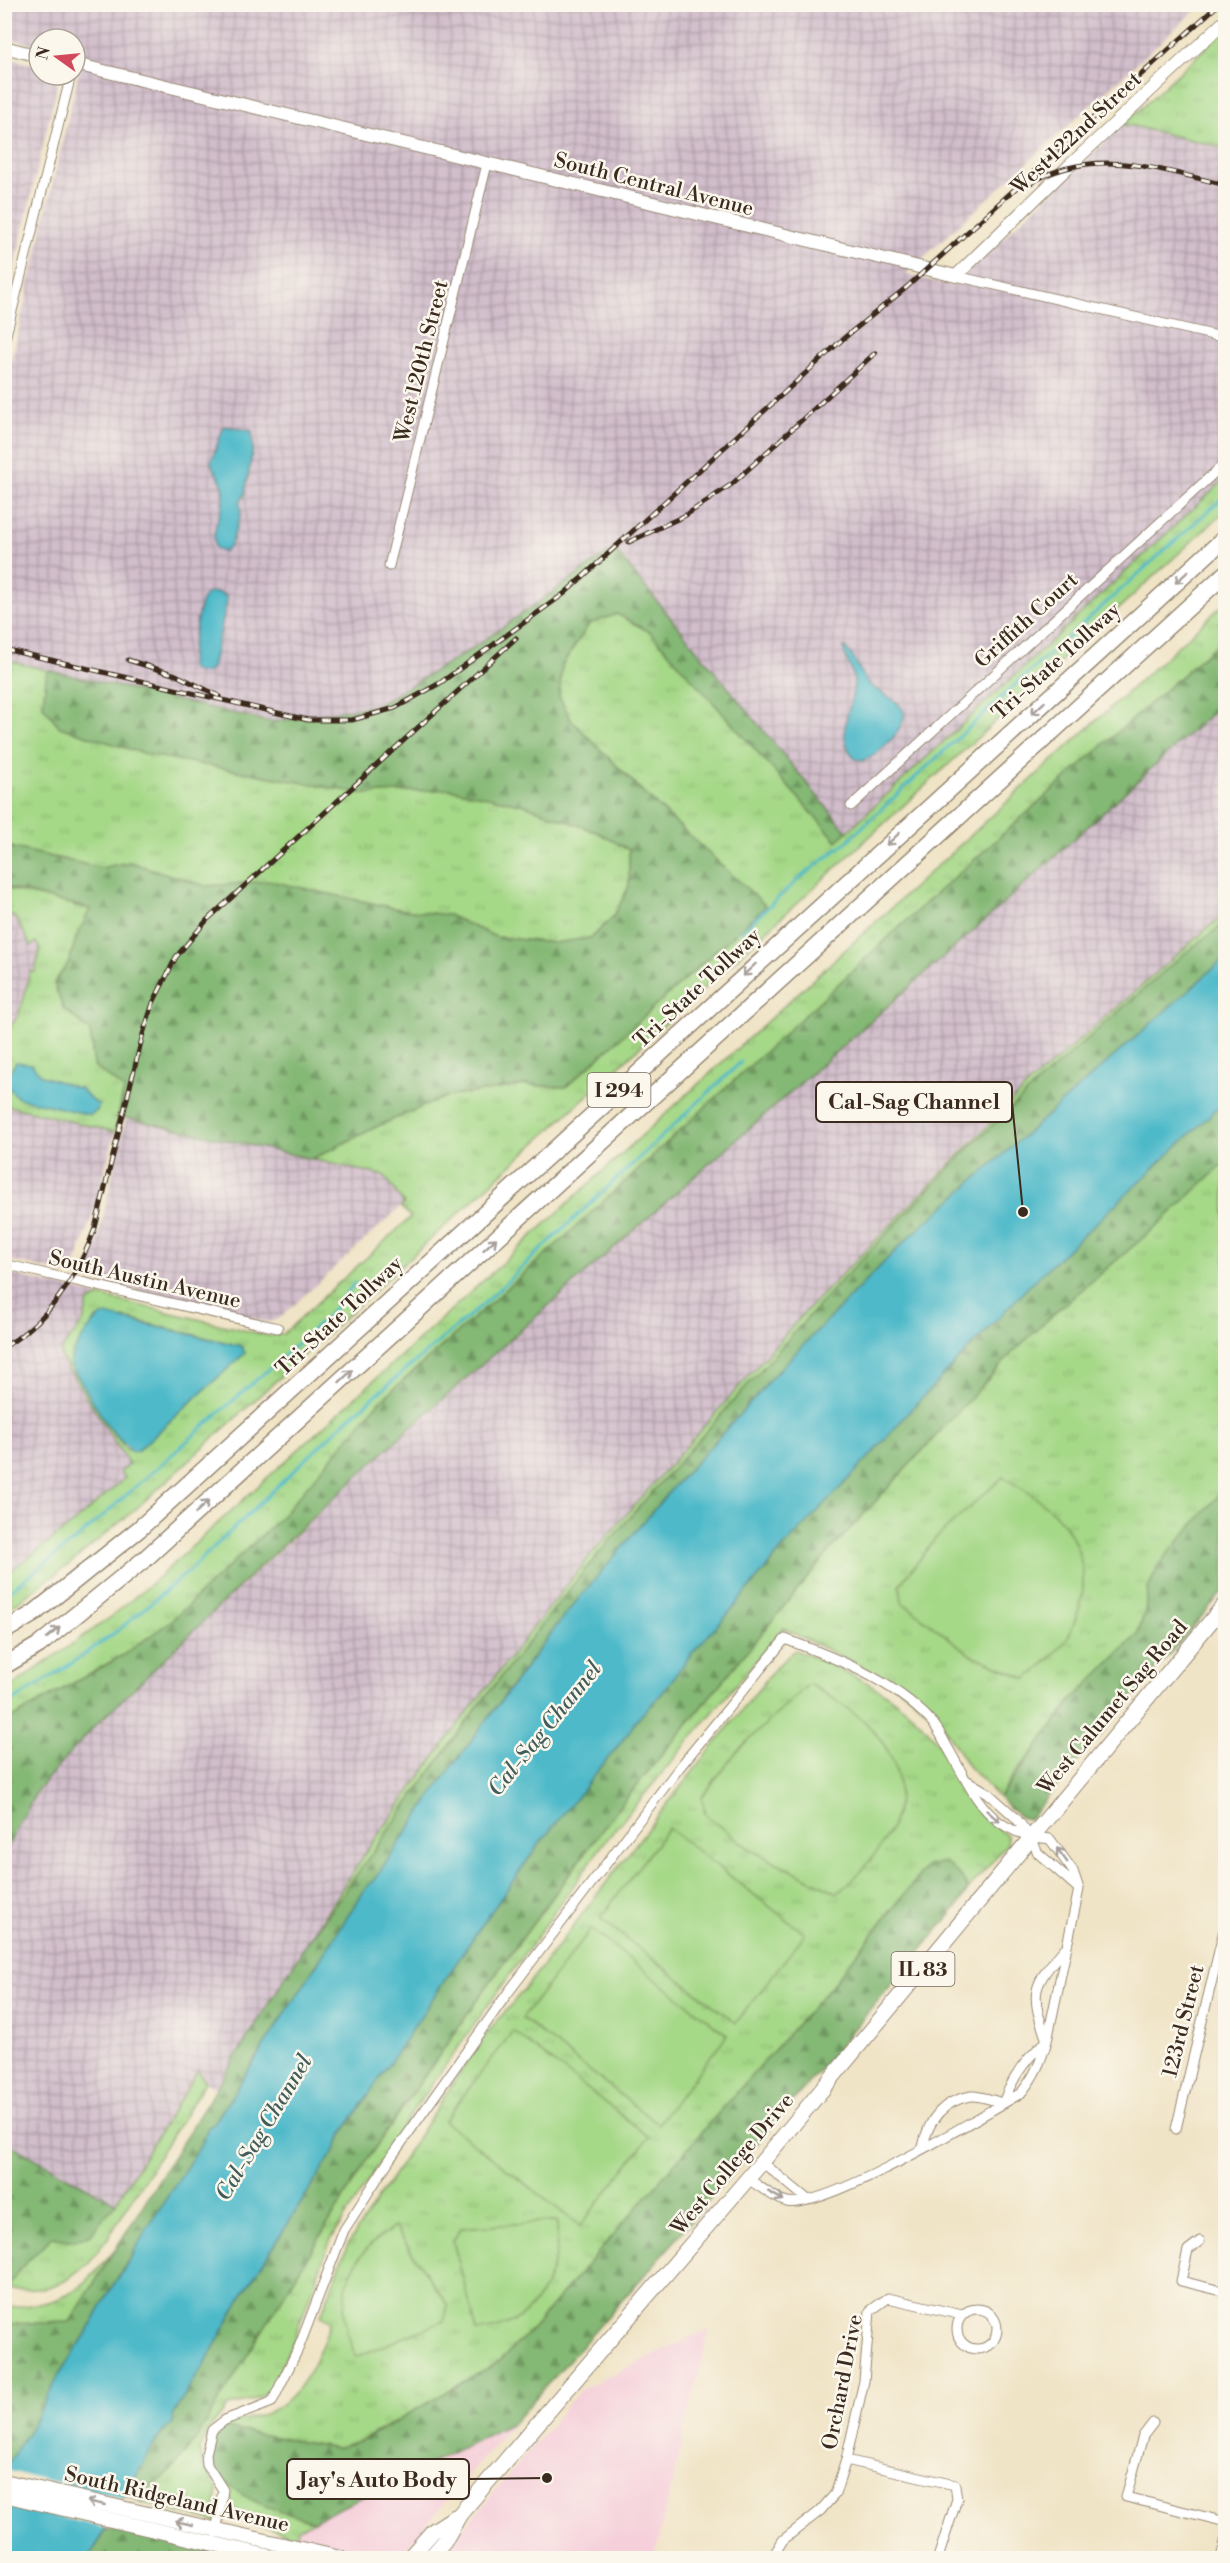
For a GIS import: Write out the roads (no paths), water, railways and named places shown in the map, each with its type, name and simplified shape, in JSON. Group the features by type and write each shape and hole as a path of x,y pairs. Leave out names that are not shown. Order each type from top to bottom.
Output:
{"highway":[{"name":"Tri-State Tollway","path":"4,1631 33,1614 139,1529 1226,537"},
{"name":"I 294","path":"4,1665 39,1645 146,1558 1226,573"}],"main road":[{"name":"West Calumet Sag Road","path":"1031,1838 1226,1603"},
{"name":"West College Drive","path":"430,2559 444,2542 460,2514 748,2179 1031,1838"},
{"name":"South Ridgeland Avenue","path":"4,2481 214,2537 340,2559"},
{"name":"South Ridgeland Avenue","path":"4,2494 152,2522"},
{"name":"West College Drive","path":"409,2559 433,2531 460,2514"},
{"name":"South Ridgeland Avenue","path":"214,2537 274,2559"},
{"path":"440,2559 444,2542"}],"street":[{"name":"West 122nd Street","path":"956,276 1068,167 1226,20"},
{"path":"4,47 27,53"},
{"name":"South Central Avenue","path":"87,67 956,276 1226,338"},
{"path":"4,343 68,87"},
{"name":"West 120th Street","path":"389,566 487,164"},
{"name":"Griffith Court","path":"851,806 1226,462"},
{"name":"South Austin Avenue","path":"4,1264 278,1328"},
{"path":"214,2537 223,2490 207,2465 206,2454 212,2430 225,2420 272,2402 299,2347 344,2230 390,2159 507,1994 671,1777 756,1671 785,1639 833,1657 891,1688 931,1721 977,1802 1006,1828 1031,1838 1050,1839 1073,1871 1079,1889 1047,2041 1040,2064 1032,2080 1021,2093 878,2173 821,2197 787,2202 748,2179"},
{"path":"967,1781 988,1793 1016,1818 1031,1838 1038,1854 1079,1889"},
{"name":"123rd Street","path":"1176,2129 1226,1922"},
{"path":"1047,2041 1034,1993 1045,1971 1067,1946"},
{"path":"1003,2103 1018,2072 1035,2050 1047,2041"},
{"path":"924,2147 926,2132 934,2116 952,2103 973,2095 1003,2103"},
{"path":"762,2162 807,2199"},
{"path":"1200,2241 1188,2250 1181,2281 1226,2292"},
{"name":"Orchard Drive","path":"772,2559 783,2540 820,2511 835,2494 846,2460 864,2381 870,2311 888,2298 962,2315"},
{"path":"973,2309 980,2309 991,2314 997,2325 997,2332 991,2343 979,2349 972,2349 960,2341 957,2328 962,2315 973,2309"},
{"path":"1154,2423 1143,2436 1126,2497 1226,2522"},
{"path":"846,2460 956,2485 957,2499 938,2559"},
{"path":"1221,2559 1226,2538"}],"water":[{"path":"224,426 252,431 253,448 245,494 240,502 241,514 230,546 224,552 216,549 214,535 224,488 211,462"},
{"path":"217,592 226,596 227,601 212,668 205,673 199,673 191,669 190,664 197,619 205,595"},
{"path":"844,647 867,682 897,703 904,712 901,726 890,741 876,754 862,761 854,758 845,738 846,720 854,682"},
{"path":"1225,958 1225,1101 1032,1283 913,1407 875,1451 783,1548 691,1654 663,1692 634,1723 539,1844 477,1932 342,2134 336,2148 245,2291 172,2416 173,2424 165,2429 155,2443 89,2558 5,2558 5,2469 36,2419 58,2377 88,2331 149,2225 202,2143 208,2127 213,2125 368,1885 374,1880 443,1779 564,1616 667,1494 768,1381 904,1242"},
{"path":"16,1062 31,1064 42,1076 81,1089 99,1105 97,1111 90,1115 18,1098 8,1087 10,1071"},
{"path":"106,1315 241,1346 245,1353 138,1450 132,1452 107,1425 70,1364 74,1351 84,1335 95,1322"}],"waterway":[{"path":"742,931 801,877 845,843 1018,682 1226,495"},
{"path":"4,1707 120,1629 189,1571 350,1417 481,1306 741,1062"},
{"path":"4,1595 79,1537 325,1319 355,1283"}],"railway":[{"path":"4,649 308,720 352,720 395,708 440,683 565,593 844,338 907,287 1219,4"},
{"path":"1027,185 1052,173 1077,166 1101,163 1150,167 1226,185"},
{"path":"629,542 686,515 732,484 875,353"},
{"path":"4,1347 35,1324 48,1310 71,1280 88,1246 95,1228 143,1034 153,1003 176,957 207,920 516,638"},
{"path":"128,660 176,675 219,696"}],"place":[{"name":"Cal-Sag Channel","path":"1023,1212"},
{"name":"Jay's Auto Body","path":"547,2478"}]}
